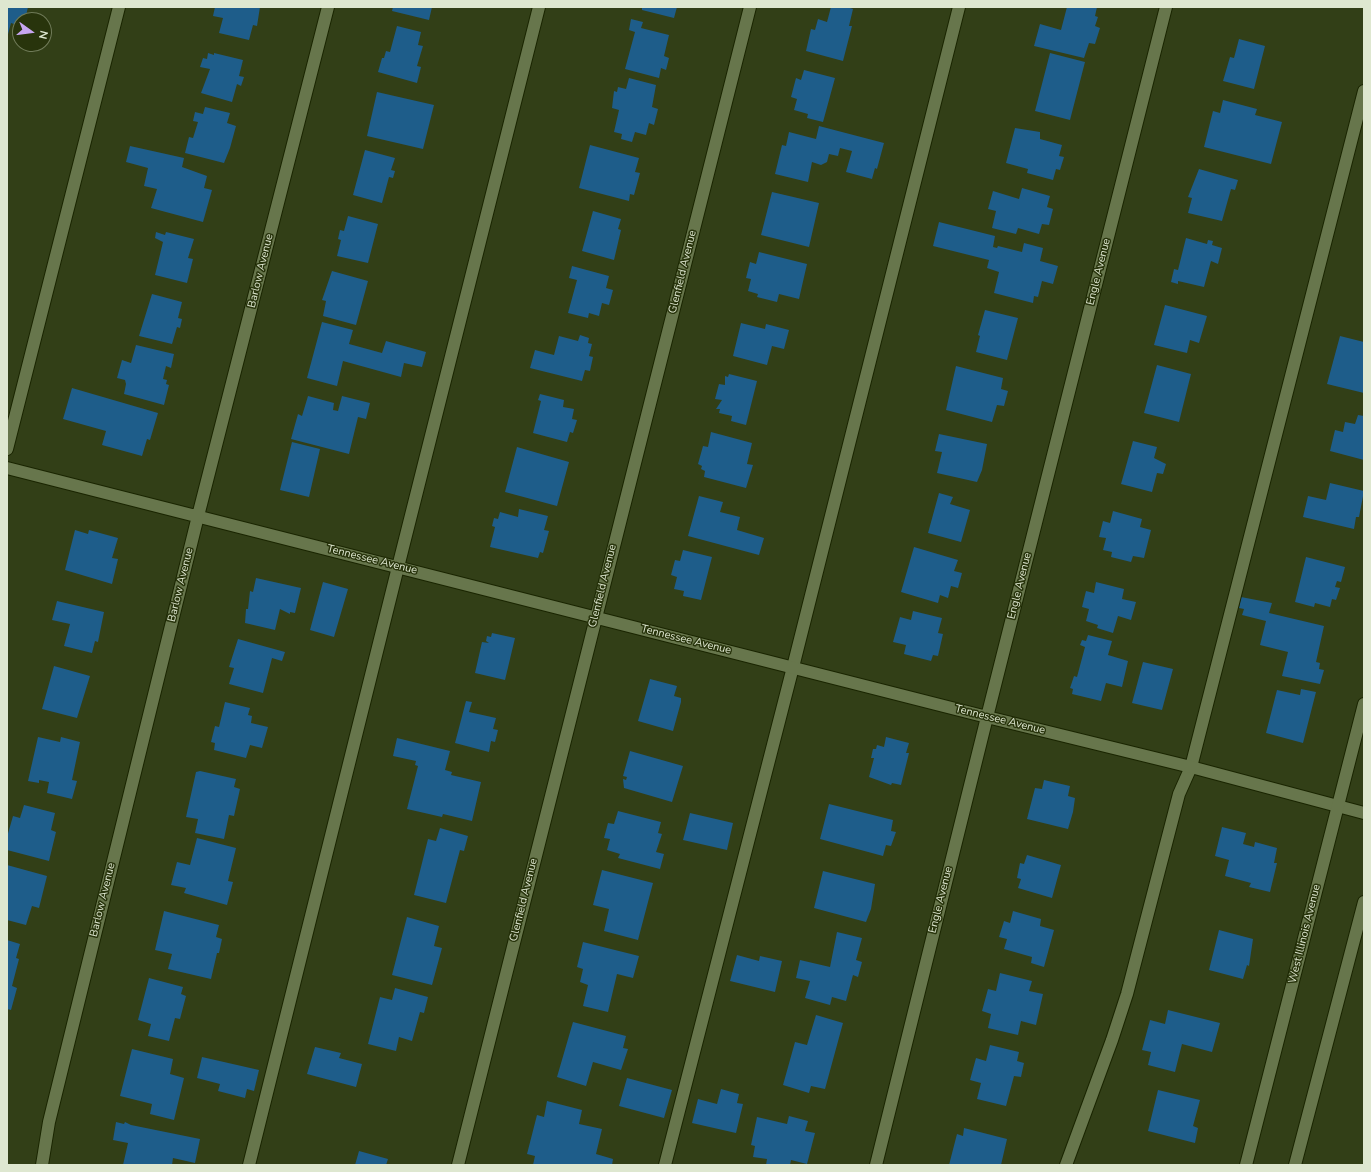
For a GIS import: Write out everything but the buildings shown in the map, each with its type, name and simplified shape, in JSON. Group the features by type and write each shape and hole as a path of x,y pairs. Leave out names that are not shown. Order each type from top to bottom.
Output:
{"street":[{"path":"7,449 120,7"},
{"name":"Barlow Avenue","path":"42,1165 49,1122 198,516 328,7"},
{"path":"249,1165 398,567 540,7"},
{"name":"Glenfield Avenue","path":"458,1165 750,7"},
{"path":"665,1165 793,667 959,7"},
{"name":"Engle Avenue","path":"876,1165 1166,7"},
{"path":"1066,1165 1112,1040 1127,994 1179,794 1191,767 1364,91"},
{"name":"Tennessee Avenue","path":"7,468 987,717 1191,767 1364,813"},
{"name":"West Illinois Avenue","path":"1246,1165 1364,704"},
{"path":"1295,1165 1364,902"}]}
